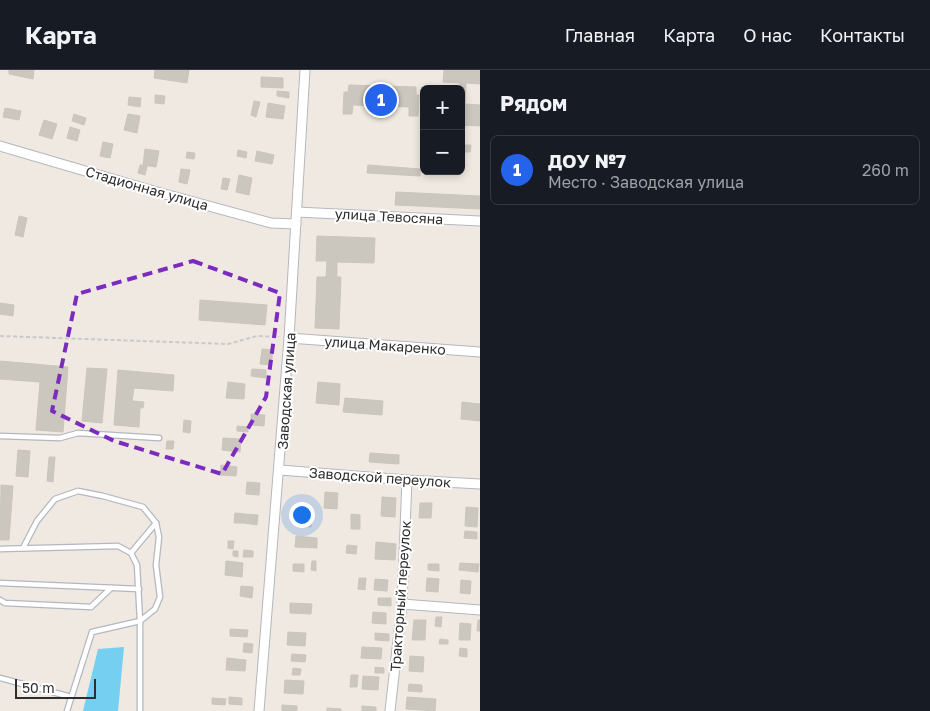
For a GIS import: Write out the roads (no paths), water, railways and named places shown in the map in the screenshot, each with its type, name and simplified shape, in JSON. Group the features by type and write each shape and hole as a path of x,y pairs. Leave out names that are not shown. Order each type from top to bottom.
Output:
{"street":[{"name":"Заводская улица","path":"259,711 280,470 305,70"},
{"name":"Стадионная улица","path":"0,146 271,223 296,224"},
{"name":"улица Тевосяна","path":"297,212 480,221"},
{"name":"улица Макаренко","path":"289,338 480,352"},
{"name":"Заводской переулок","path":"280,470 480,484"},
{"name":"Тракторный переулок","path":"390,711 402,604 407,480"},
{"path":"402,604 480,610"}],"lane":[{"path":"0,436 60,438 78,433 159,438"},
{"path":"23,548 37,522 55,499 78,491 143,507 156,523 159,537 156,565 160,597 155,609 140,621 92,632 68,711"},
{"path":"131,553 156,523"},
{"path":"0,549 118,546 131,553 137,565 139,590 140,711"},
{"path":"0,583 139,590"},
{"path":"0,600 5,604 91,607 110,588"},
{"path":"0,678 71,697"}],"water":[{"path":"124,647 118,711 83,711 98,649"}],"place":[{"name":"ДОУ №7","path":"381,100"}]}
